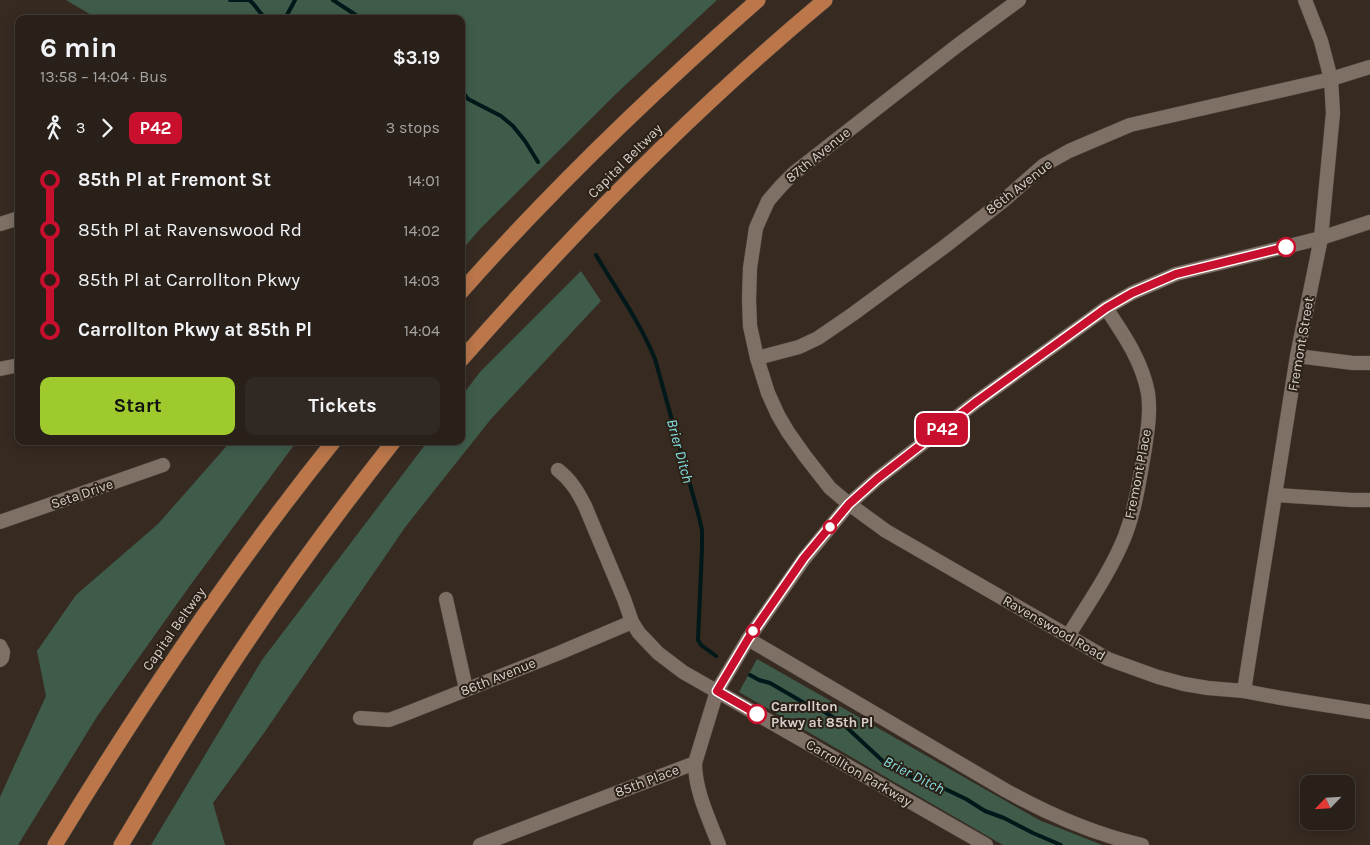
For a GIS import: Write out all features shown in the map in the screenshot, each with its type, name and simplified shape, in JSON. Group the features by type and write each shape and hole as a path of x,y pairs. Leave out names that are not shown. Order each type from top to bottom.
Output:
{"highway":[{"name":"Capital Beltway","path":"465,288 544,203 618,129 698,52 758,0"},
{"name":"Capital Beltway","path":"465,355 575,234 650,159 729,84 825,0"},
{"name":"Capital Beltway","path":"55,845 144,702 257,541 331,445"},
{"path":"121,845 187,735 246,643 346,503 391,445"}],"street":[{"name":"87th Avenue","path":"849,504 830,488 819,475 788,432 768,393 757,358 750,326 750,268 756,228 768,201 794,173 958,45 1019,0"},
{"name":"Fremont Street","path":"1244,691 1298,356 1321,238 1333,112 1331,79 1321,41 1305,0"},
{"name":"86th Avenue","path":"757,358 799,347 818,338 944,247 1044,165 1069,151 1130,125 1331,79 1370,67"},
{"path":"0,224 15,219"},
{"name":"85th Place","path":"480,845 695,763 717,691 748,639 804,558 849,504 877,479 976,402 1106,308 1132,293 1176,274 1321,238 1370,222"},
{"name":"Fremont Place","path":"1068,636 1103,578 1124,537 1133,510 1147,429 1148,394 1141,369 1131,345 1106,308"},
{"path":"1298,356 1353,363 1370,362"},
{"path":"0,370 15,366"},
{"name":"Seta Drive","path":"0,522 163,465"},
{"name":"Carrollton Parkway","path":"558,470 566,476 578,491 632,622 639,633 666,660 682,672 986,845"},
{"path":"1276,495 1370,500"},
{"name":"Ravenswood Road","path":"849,504 886,531 1108,659 1184,684 1244,691 1370,712"},
{"path":"446,599 466,689"},
{"name":"86th Avenue","path":"360,718 389,720 550,657 632,622"},
{"path":"748,639 1040,809 1098,833 1142,845"},
{"path":"0,646 3,652 0,660"},
{"path":"695,763 696,779 719,845"}],"green space":[{"path":"66,0 717,0 618,92 479,230 465,246 465,15 91,15"},
{"path":"581,271 601,301 491,419 406,526 264,733 213,803 225,845 151,845 262,660 425,445 465,445 465,392 480,372"},
{"path":"227,445 294,445 189,587 98,715 18,845 0,845 0,797 46,696 37,651 76,595 158,524"},
{"path":"757,659 1039,820 1102,845 1003,845 739,692"}],"waterway":[{"name":"Brier Ditch","path":"230,0 247,0"},
{"name":"Brier Ditch","path":"249,0 262,15"},
{"name":"Brier Ditch","path":"287,15 295,0"},
{"name":"Brier Ditch","path":"333,0 356,15"},
{"name":"Brier Ditch","path":"465,95 468,99 501,116 513,126 538,162"},
{"name":"Brier Ditch","path":"596,255 635,319 655,359 702,530 698,640 701,645 716,656"},
{"name":"Brier Ditch","path":"750,675 770,683 842,723 887,765 904,774 941,787 985,811 1061,845"}],"bus line":[{"name":"P42","path":"757,714 717,691 748,639 804,558 849,504 877,479 976,402 1106,308 1132,293 1176,274 1286,247"}],"place":[{"name":"Carrollton Pkwy at 85th Pl","path":"757,714"}]}
